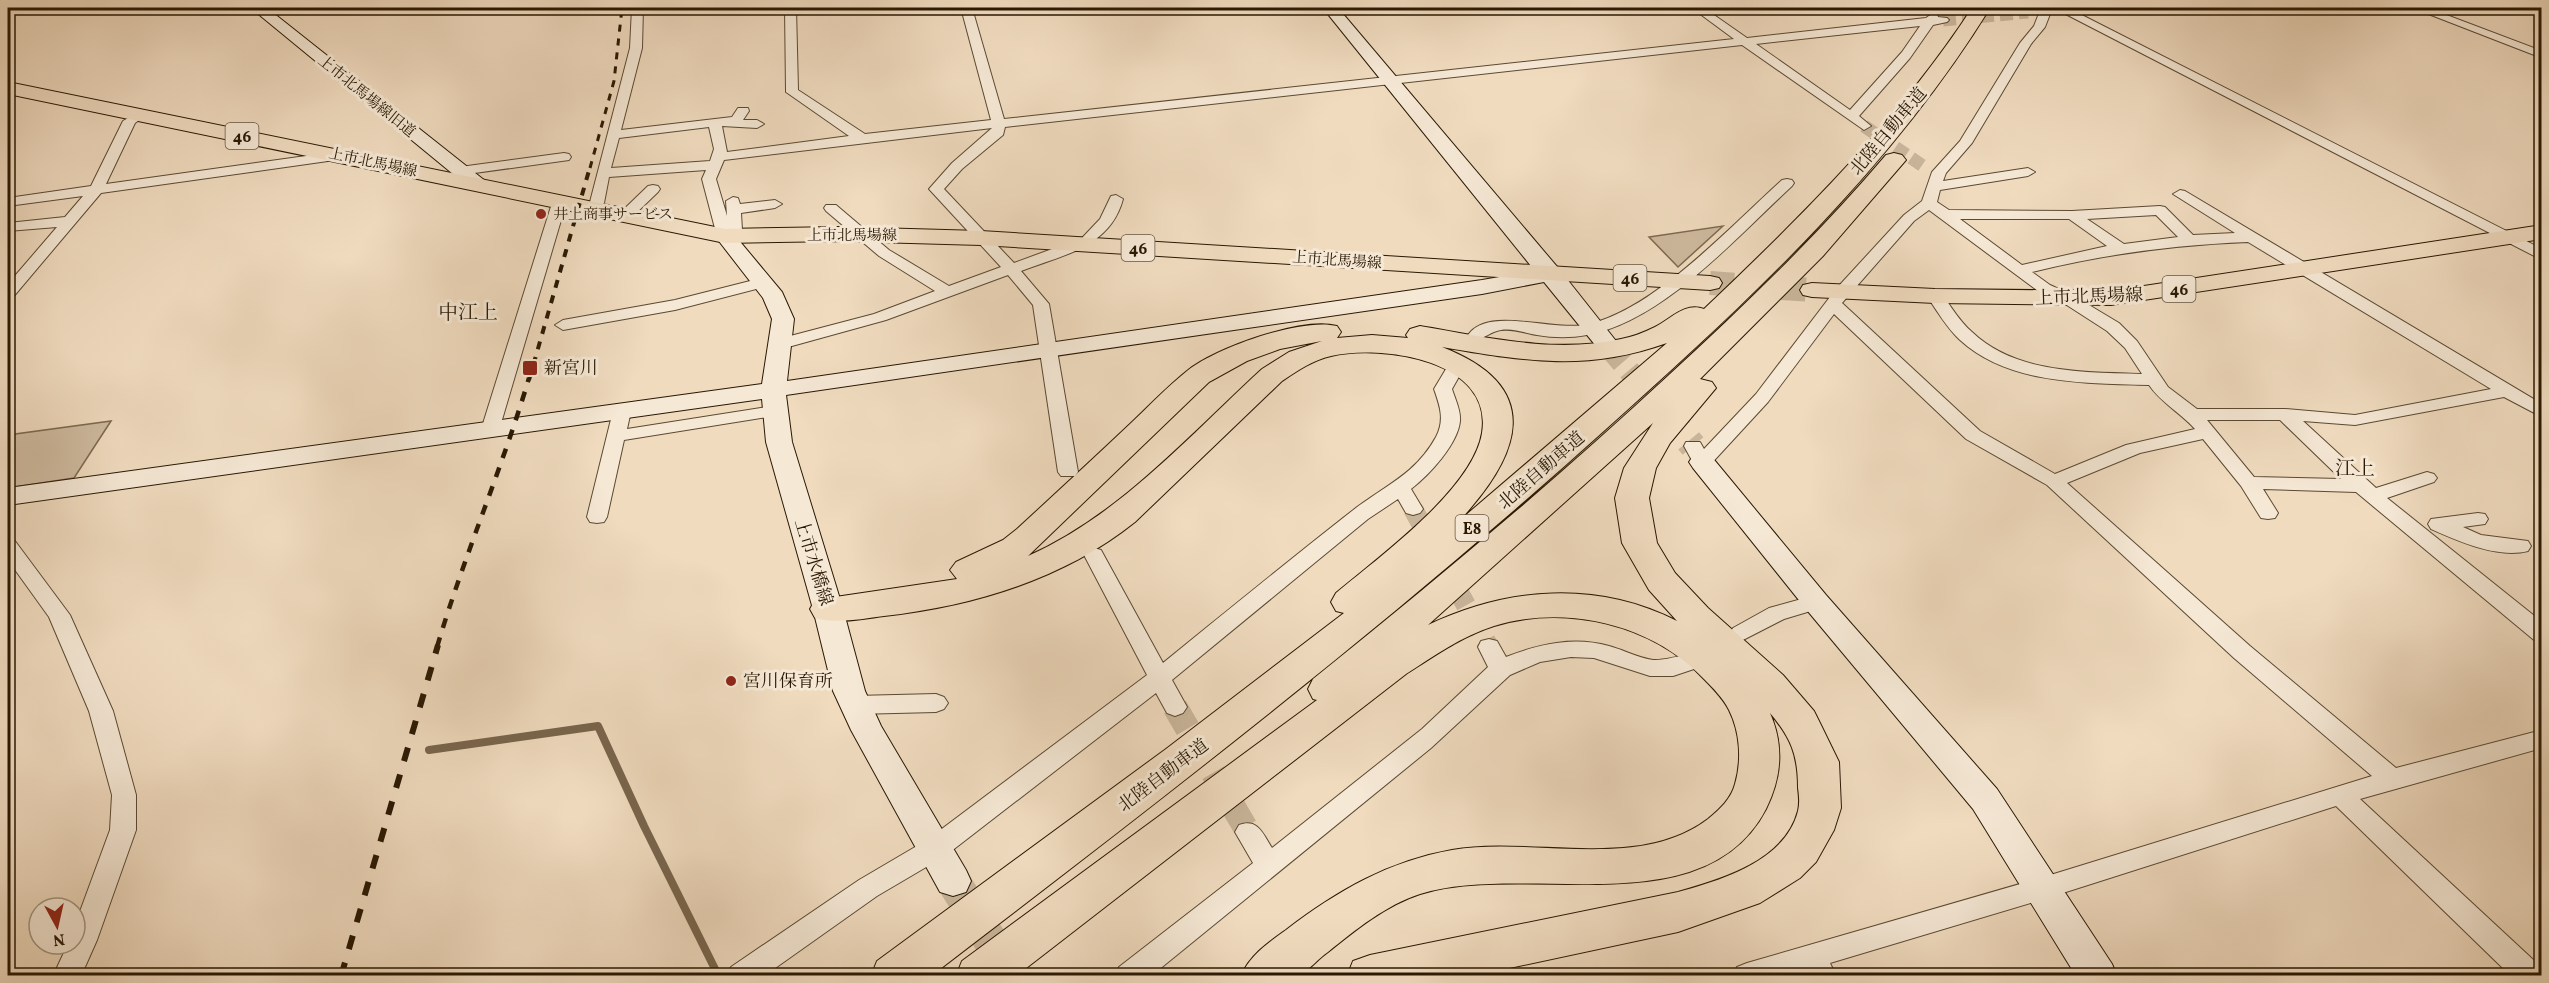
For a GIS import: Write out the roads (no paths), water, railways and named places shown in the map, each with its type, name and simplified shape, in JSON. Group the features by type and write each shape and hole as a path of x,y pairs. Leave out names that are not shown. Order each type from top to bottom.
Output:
{"highway":[{"name":"北陸自動車道","path":"894,975 1082,837 1245,712 1491,513 1678,349 1790,242 1834,194 1911,105 1981,8"},
{"name":"北陸自動車道","path":"963,975 1111,862 1397,632 1624,434 1760,307 1812,252 1892,163 1964,69 2015,10"},
{"path":"828,609 888,589 962,573 1015,548 1181,391 1215,365 1237,355 1302,335 1341,330 1392,331 1540,353 1574,355 1625,348 1660,336 1708,305 1834,194"},
{"path":"1370,975 1678,912 1713,902 1776,872 1793,858 1812,835 1822,793 1820,771 1798,719 1780,697 1698,620 1666,586 1639,541 1632,517 1631,495 1639,470 1655,441 1725,360 1812,252"},
{"path":"828,609 886,605 1003,579 1090,539 1160,482 1272,375 1288,363 1310,353 1353,345 1397,345 1443,357 1467,369 1479,379 1495,404 1498,433 1487,465 1450,512 1082,837"},
{"path":"979,975 1366,686 1444,634 1486,615 1542,605 1568,605 1616,612 1646,622 1695,647 1721,669 1740,693 1753,718 1759,739 1761,762 1756,788 1745,810 1729,828 1706,844 1677,856 1644,864 1608,867 1491,864 1455,868 1411,878 1357,905 1264,975"}],"main road":[{"name":"上市北馬場線","path":"8,88 469,178 560,201 724,236 861,234 981,238 1710,283"},
{"name":"上市北馬場線","path":"1812,290 1838,298 1935,296 2068,299 2136,296 2541,232"}],"street":[{"name":"上市北馬場線旧道","path":"258,8 469,178"},
{"path":"593,208 597,203 636,48 637,8"},
{"path":"790,8 792,92 862,138"},
{"path":"966,8 999,124 998,132 957,166 936,189 1041,304 1068,472"},
{"path":"1330,8 1608,346"},
{"path":"1697,8 1864,126"},
{"path":"1852,116 1906,56 1939,8"},
{"path":"2061,8 2541,255"},
{"path":"2015,10 2066,8"},
{"path":"2419,8 2541,55"},
{"path":"2046,9 2039,27 2026,43 1965,143 1933,170 1933,187 1929,203 1909,218 1838,298 1762,398 1697,454 1816,602 1985,799 2098,975"},
{"path":"603,173 716,161 862,138 1944,20"},
{"path":"8,293 96,190 130,121 140,115"},
{"path":"614,135 715,122 740,116 741,124 757,124"},
{"path":"715,122 721,149 709,179 724,236 735,230 734,205 775,204"},
{"path":"8,202 342,155"},
{"path":"469,178 564,157"},
{"path":"1933,187 2028,172"},
{"path":"1476,335 1490,326 1518,324 1533,329 1594,328 1632,313 1679,280 1787,183"},
{"path":"626,214 653,189"},
{"path":"2180,194 2541,412"},
{"path":"781,344 880,316 1087,241 1104,226 1114,209 1116,199"},
{"path":"490,429 560,201"},
{"path":"1929,203 2044,288 2068,299 2113,327 2130,345 2162,391 2193,415 2249,483 2268,513"},
{"path":"831,208 884,253 947,292"},
{"path":"1945,215 1993,213 2019,216 2072,215 2160,210 2190,240"},
{"path":"2072,215 2121,249"},
{"path":"8,227 69,221"},
{"name":"上市水橋線","path":"724,236 774,297 783,319 774,400 779,441 828,609 849,691 867,730 953,881"},
{"path":"2020,270 2082,255 2121,249 2190,240 2250,237"},
{"path":"616,436 774,400 1050,349 1471,288 1551,274"},
{"path":"563,325 675,305 762,283"},
{"path":"1935,296 1968,338 2009,363 2066,376 2154,380"},
{"path":"1838,298 1973,435 2054,482 2242,652 2391,779"},
{"path":"741,975 868,888 936,848 1158,679 1361,514 1422,471 1446,436 1451,421 1443,389 1452,373"},
{"path":"2193,415 2285,414 2355,420 2507,391"},
{"path":"8,497 622,411 774,400"},
{"path":"597,517 622,411"},
{"path":"2285,414 2367,491 2541,634"},
{"path":"2054,482 2109,458 2182,436 2208,433"},
{"path":"2249,483 2317,483 2367,491 2427,478"},
{"path":"1401,488 1413,509"},
{"path":"2412,528 2478,519"},
{"path":"2438,525 2477,541 2521,546"},
{"path":"8,546 59,615 101,711 124,795 123,830 84,940 67,975"},
{"path":"1094,555 1158,679 1175,707"},
{"path":"1741,633 1771,614 1816,602"},
{"path":"1489,647 1501,670"},
{"path":"1129,975 1431,735 1501,670 1556,650 1592,650 1622,657 1641,667 1656,669 1686,663"},
{"path":"855,705 936,703"},
{"path":"1747,975 1817,966 2044,888 2391,779 2541,739"},
{"path":"2340,795 2531,975"},
{"path":"1248,832 1269,866"}],"waterway":[{"path":"429,750 598,726 644,826 717,973"}],"tunnel":[{"path":"1943,20 2028,12"},
{"path":"1864,126 1926,168"},
{"path":"1710,283 1812,290"},
{"path":"1608,346 1637,380"},
{"path":"1636,378 1693,446"},
{"path":"1413,509 1489,647"},
{"path":"1175,707 1248,832"},
{"path":"953,881 1010,972"}],"railway":[{"path":"590,168 614,81 622,8"},
{"path":"529,380 590,167"},
{"path":"437,647 529,378"},
{"path":"341,976 438,645"}],"place":[{"name":"井上商事サービス","path":"541,214"},
{"name":"新宮川","path":"530,368"},
{"name":"宮川保育所","path":"731,681"}],"district":[{"name":"中江上","path":"468,312"},
{"name":"江上","path":"2355,468"}]}
